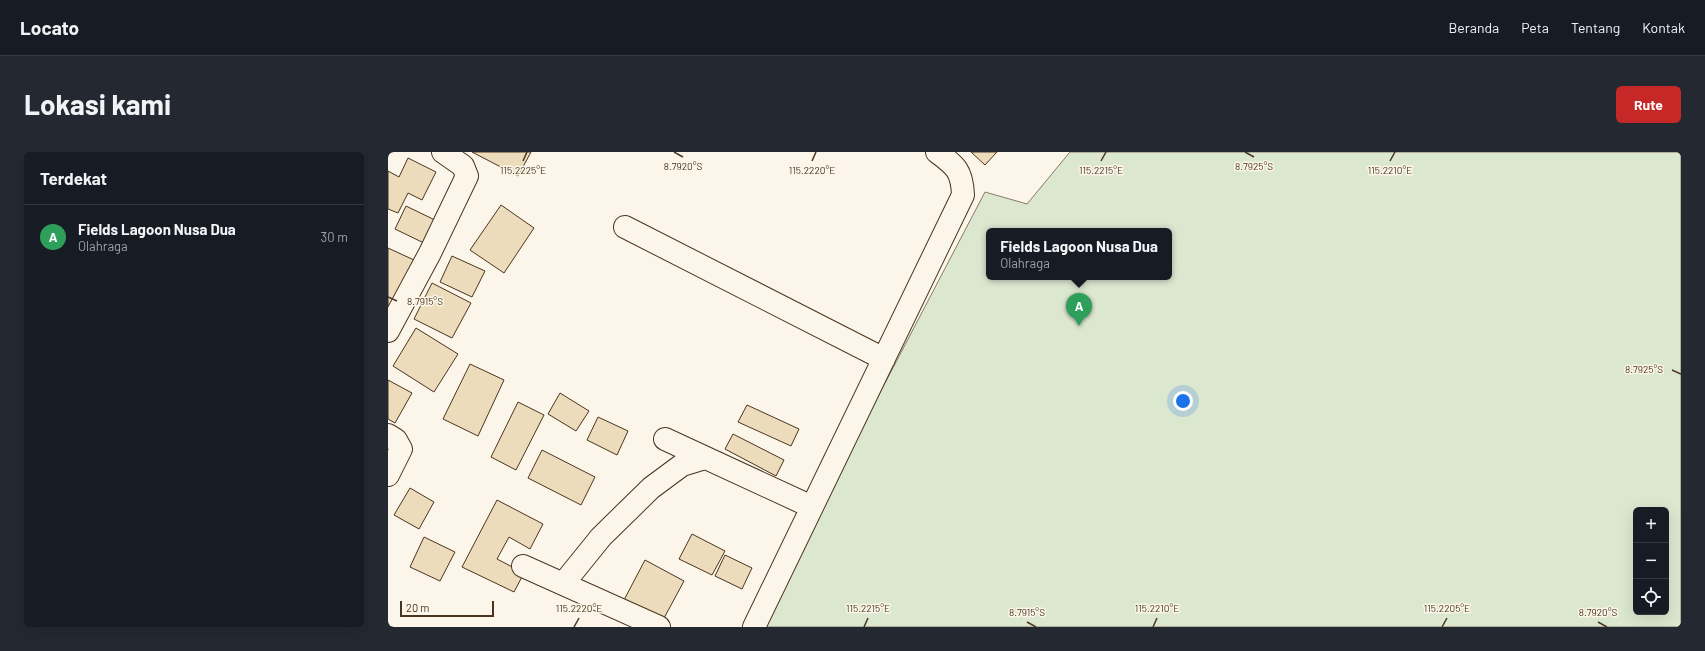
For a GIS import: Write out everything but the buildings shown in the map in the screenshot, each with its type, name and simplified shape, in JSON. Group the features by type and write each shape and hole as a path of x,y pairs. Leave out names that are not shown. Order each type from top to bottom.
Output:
{"street":[{"path":"388,331 440,233 467,176 463,166 443,152"},
{"path":"754,627 963,195 962,178 951,163 936,152"},
{"path":"625,228 884,359"},
{"path":"388,435 396,440 401,449 388,475"},
{"path":"665,439 812,508"},
{"path":"563,584 601,537 651,488 682,465 705,458"},
{"path":"523,566 660,627"}],"green space":[{"path":"1070,152 1681,152 1681,627 765,627 851,448 985,192 1027,204"}],"place":[{"name":"Fields Lagoon Nusa Dua","path":"1079,326"}]}
